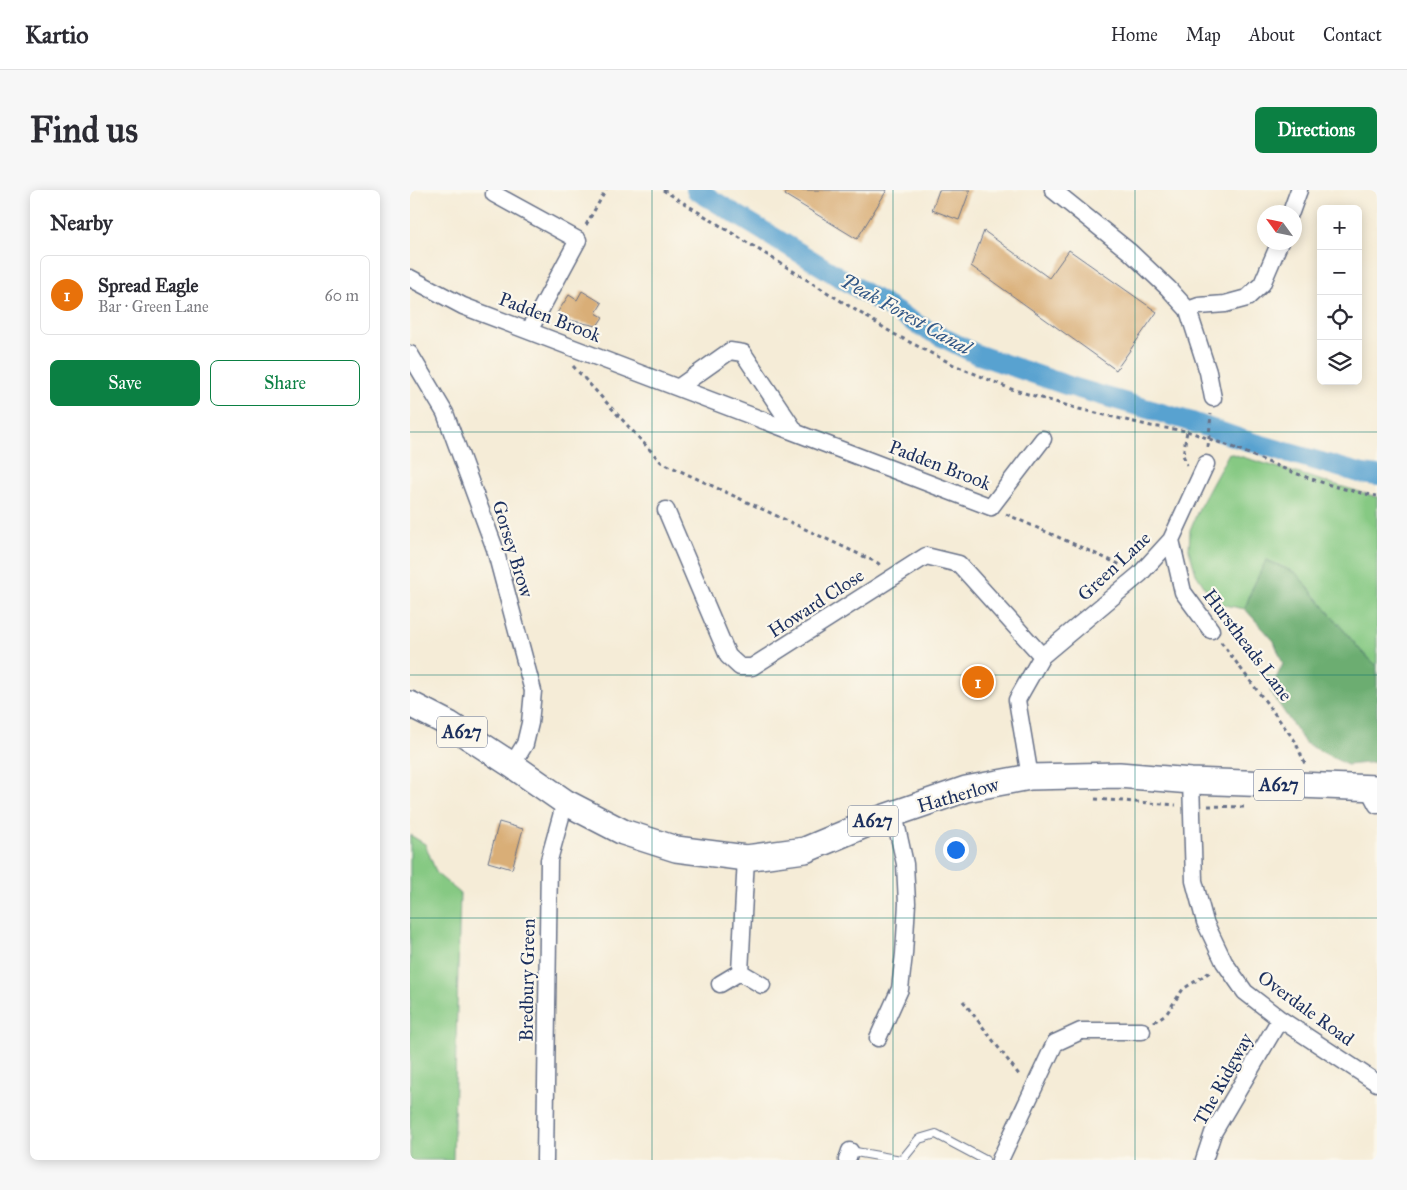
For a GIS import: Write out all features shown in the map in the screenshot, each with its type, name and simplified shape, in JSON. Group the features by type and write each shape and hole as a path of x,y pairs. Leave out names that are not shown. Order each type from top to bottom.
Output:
{"main road":[{"name":"A627","path":"410,704 449,724 565,802"},
{"name":"Hatherlow","path":"565,802 623,832 676,849 746,858 804,850 894,814 966,789 1030,777 1119,775 1374,794"}],"street":[{"path":"1053,190 1130,252 1188,310 1208,372 1213,398"},
{"path":"1294,205 1299,190"},
{"path":"494,194 577,240 529,331"},
{"path":"1188,310 1199,306 1225,304 1247,298 1262,284 1277,250"},
{"name":"Padden Brook","path":"410,278 463,306 991,507 1043,439"},
{"path":"679,387 730,351 743,353 795,431"},
{"name":"Gorsey Brow","path":"410,354 445,413 495,549 533,691 529,730 524,744 512,765"},
{"name":"Green Lane","path":"1030,777 1017,700 1042,656 1140,574 1171,540 1206,464"},
{"name":"Howard Close","path":"666,510 728,656 740,667 752,667 926,556 959,564 1042,656"},
{"name":"Hurstheads Lane","path":"1171,540 1183,592 1211,630"},
{"name":"Overdale Road","path":"1190,781 1194,881 1205,922 1224,962 1244,992 1280,1019 1377,1083"},
{"name":"Bredbury Green","path":"545,1160 549,860 565,802"},
{"path":"878,1038 900,989 904,954 907,902 905,864 894,814"},
{"path":"740,972 746,858"},
{"path":"720,984 740,972"},
{"path":"740,972 762,985"},
{"name":"The Ridgway","path":"1204,1160 1213,1133 1280,1019"},
{"path":"1000,1160 1056,1044 1081,1031 1142,1031"}],"lane":[{"path":"849,1156 902,1160 919,1140 936,1134 985,1160"}],"path":[{"path":"577,240 606,190"},
{"path":"663,190 894,334 954,364 1011,388 1151,426 1186,431 1316,480 1377,496"},
{"path":"546,338 661,462 878,563 889,580"},
{"path":"1206,464 1213,398"},
{"path":"991,507 1140,574"},
{"name":"Hurstheads Lane","path":"1211,630 1295,741 1306,769"},
{"path":"1088,798 1191,806"},
{"path":"1142,1031 1166,1013 1183,988 1224,962"},
{"path":"963,1001 1021,1077 1036,1085"}],"green space":[{"path":"1229,453 1377,497 1377,666 1361,651 1296,573 1267,560 1252,589 1245,609 1215,603 1196,574 1189,550 1190,530 1199,508"},
{"path":"1266,560 1296,573 1361,651 1377,666 1377,762 1347,765 1305,743 1270,691 1283,664 1274,641 1245,609"},
{"path":"410,835 425,844 437,874 460,893 453,1160 410,1160"}],"building":[{"path":"788,190 887,190 857,239 785,195"},
{"path":"939,190 970,190 959,220 932,210"},
{"path":"984,231 1049,278 1069,250 1157,312 1116,370 971,266"},
{"path":"582,291 602,303 596,313 603,317 597,326 569,320 557,313 569,295 577,300"},
{"path":"499,822 523,829 512,869 488,862"}],"waterway":[{"name":"Peak Forest Canal","path":"696,190 920,326 976,354 1069,386 1189,421 1241,439 1363,474 1377,476"}],"place":[{"name":"Spread Eagle","path":"978,682"}]}
